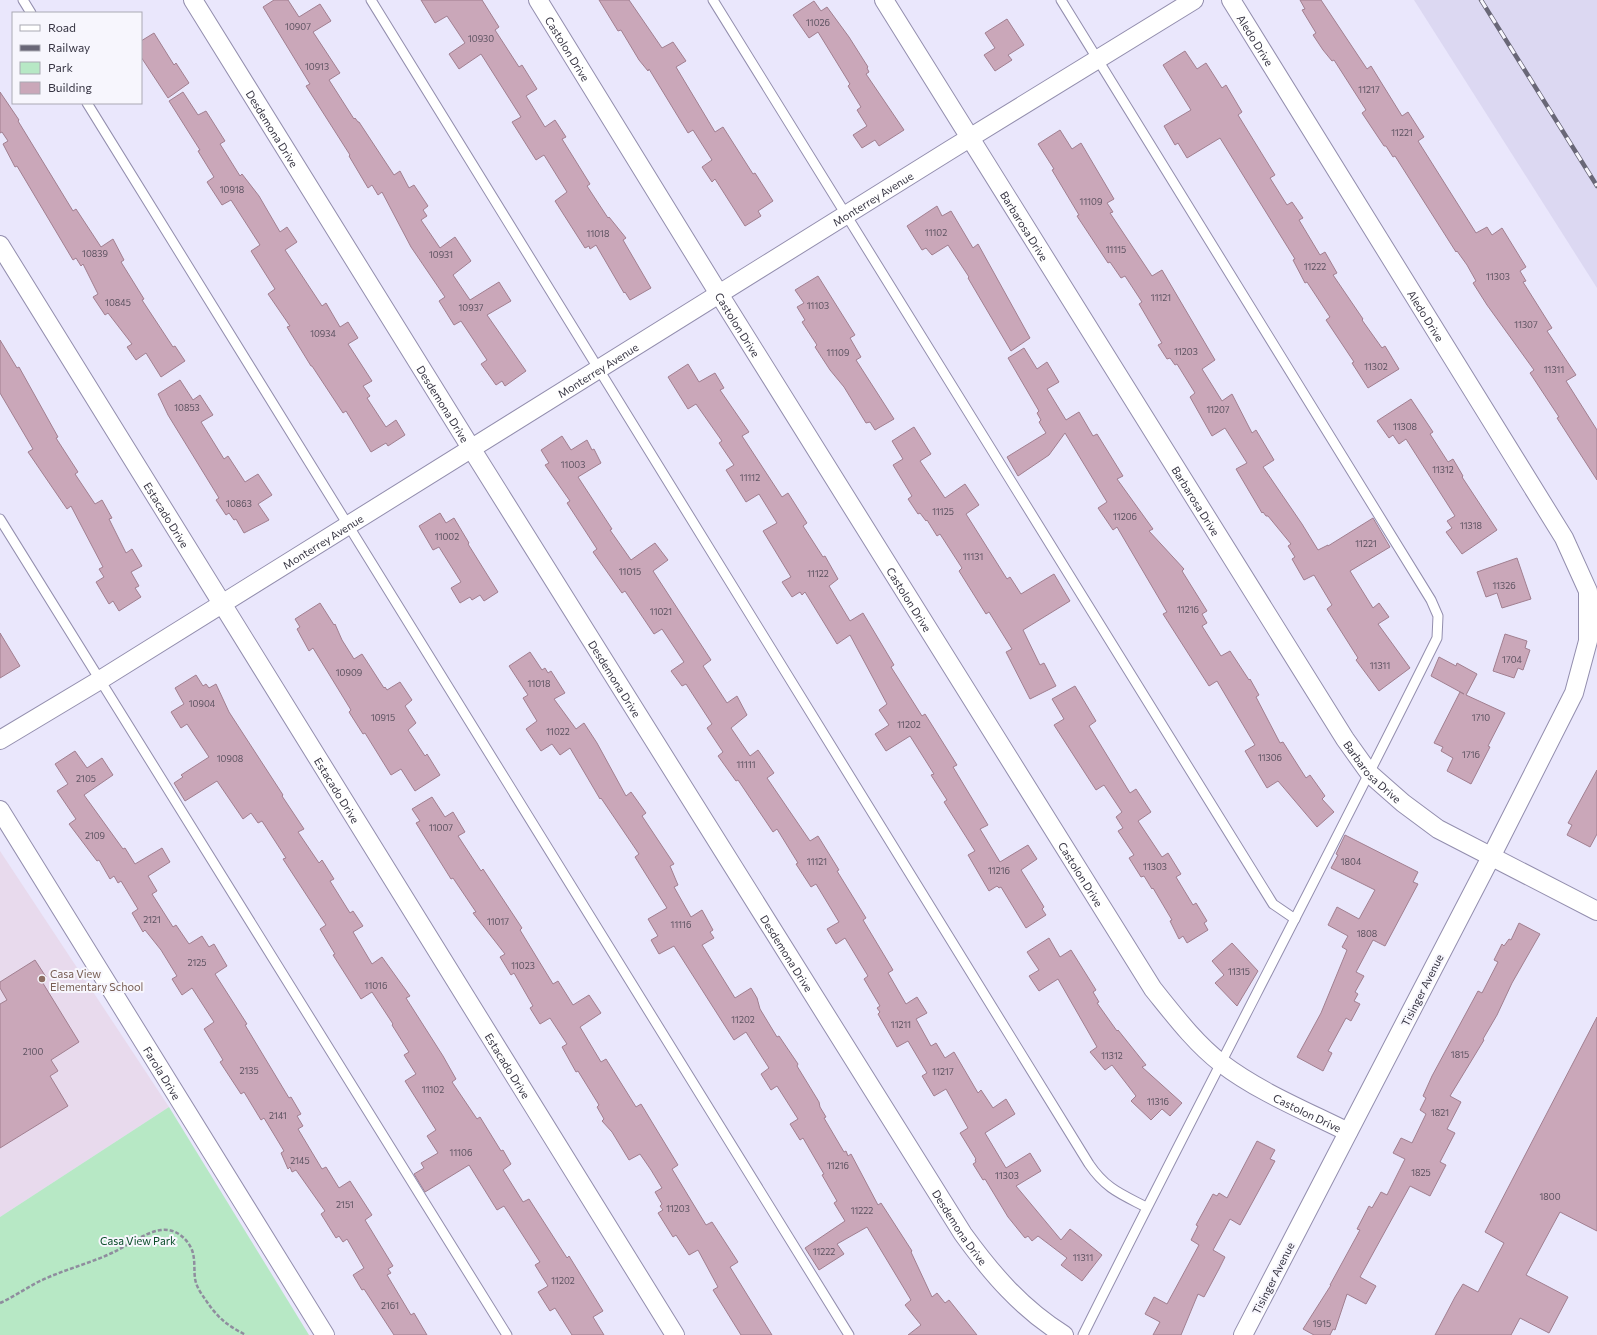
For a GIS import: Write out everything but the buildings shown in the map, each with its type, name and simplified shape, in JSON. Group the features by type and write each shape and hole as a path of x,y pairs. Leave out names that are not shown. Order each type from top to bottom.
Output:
{"street":[{"name":"Desdemona Drive","path":"194,0 471,448 963,1234 985,1265 1014,1297 1043,1322 1064,1335"},
{"name":"Castolon Drive","path":"538,0 719,294 1153,989 1186,1030 1221,1063 1257,1086 1348,1132"},
{"name":"Barbarosa Drive","path":"884,0 1341,732 1370,774 1403,803 1438,829 1597,911"},
{"name":"Monterrey Avenue","path":"0,740 100,680 347,525 1194,0"},
{"name":"Aledo Drive","path":"1231,0 1564,538 1588,591 1588,641"},
{"name":"Estacado Drive","path":"0,245 675,1335"},
{"name":"Tisinger Avenue","path":"1243,1335 1491,857 1574,693 1588,641"},
{"name":"Farola Drive","path":"0,810 325,1335"}],"lane":[{"path":"23,0 30,12"},
{"path":"372,0 1089,1164 1099,1178 1114,1190 1146,1207"},
{"path":"713,0 1273,904 1295,919"},
{"path":"1061,0 1431,600 1438,616 1437,638 1370,774 1146,1207 1083,1335"},
{"path":"88,104 849,1335"},
{"path":"0,519 507,1335"}],"path":[{"path":"0,1303 37,1283 113,1253 150,1233 161,1230 170,1230 187,1240 195,1263 196,1284 215,1314 223,1322 246,1335"}],"shaded area":[{"path":"1414,0 1597,0 1597,288"},
{"name":"Casa View Elementary School","path":"0,851 169,1107 0,1217"}],"green space":[{"name":"Casa View Park","path":"169,1107 309,1335 0,1335 0,1217"}],"railway":[{"path":"1481,0 1597,186"}],"place":[{"name":"Casa View Elementary School","path":"42,979"}]}
